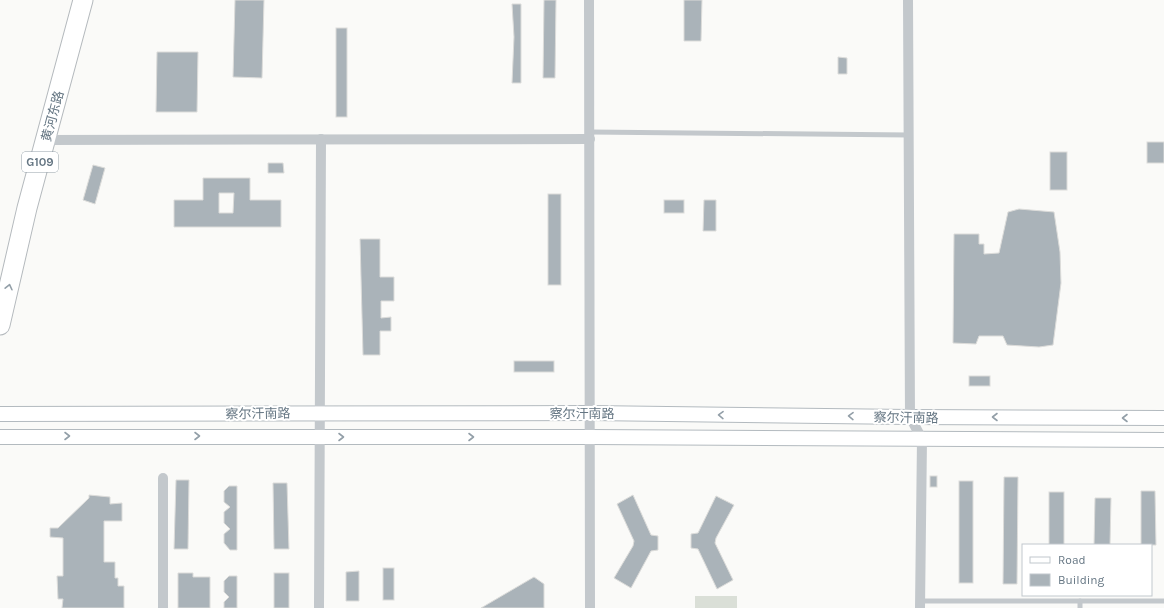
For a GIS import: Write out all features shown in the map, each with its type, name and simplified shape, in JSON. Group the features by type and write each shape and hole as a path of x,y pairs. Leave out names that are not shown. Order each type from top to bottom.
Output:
{"highway":[{"name":"黄河东路","path":"0,267 72,0"},
{"name":"黄河东路","path":"0,325 27,208 83,0"}],"main road":[{"name":"察尔汗南路","path":"0,414 48,415 320,412 1164,418"},
{"path":"47,436 48,415"},
{"name":"察尔汗南路","path":"0,437 320,436 1164,440"}],"street":[{"path":"589,0 590,608"},
{"path":"908,0 910,417 922,439 920,605"},
{"path":"46,140 320,140 590,136"},
{"path":"319,608 320,140"},
{"path":"163,478 163,608"}],"lane":[{"path":"590,136 908,135"},
{"path":"1080,601 1080,608"},
{"path":"920,605 1080,601 1164,601"}],"shaded area":[{"path":"695,596 737,596 737,608 695,608"}],"building":[{"path":"235,0 264,0 262,78 233,77"},
{"path":"544,0 556,0 555,78 543,78"},
{"path":"684,0 702,0 701,41 684,41"},
{"path":"512,4 521,4 521,83 512,83 514,37"},
{"path":"336,28 347,28 347,117 336,117"},
{"path":"157,52 198,52 197,112 156,112"},
{"path":"838,57 847,58 847,74 838,74"},
{"path":"1147,142 1164,142 1164,163 1147,163"},
{"path":"1050,152 1067,152 1067,190 1050,190"},
{"path":"268,163 283,163 284,173 268,173"},
{"path":"93,165 105,168 95,204 83,200"},
{"path":"203,178 250,178 250,200 281,200 281,227 174,227 174,200 203,200","holes":["219,193 234,193 233,213 219,213"]},
{"path":"548,194 561,194 561,285 548,285"},
{"path":"664,200 684,200 684,213 664,213"},
{"path":"704,200 716,200 716,231 703,231"},
{"path":"1019,209 1054,212 1060,252 1061,283 1053,345 1039,347 1007,345 1003,336 979,336 976,344 953,343 954,234 979,234 979,244 984,244 984,254 999,253 1008,212"},
{"path":"360,239 380,239 380,277 394,277 394,301 381,301 381,318 391,317 391,331 380,331 380,355 363,355"},
{"path":"514,361 554,361 554,372 514,372"},
{"path":"969,376 990,376 990,386 969,386"},
{"path":"930,476 937,476 937,487 930,487"},
{"path":"1004,477 1018,477 1017,584 1003,584"},
{"path":"176,480 189,480 188,549 174,549"},
{"path":"959,481 973,481 973,583 959,583"},
{"path":"273,483 287,483 289,549 274,549"},
{"path":"229,486 237,486 237,550 230,550 224,543 224,534 230,529 224,523 224,512 230,507 224,502 224,491"},
{"path":"1141,491 1155,491 1156,545 1141,544"},
{"path":"1049,492 1064,492 1064,544 1049,544"},
{"path":"89,495 110,497 110,504 122,503 122,521 104,521 104,562 115,562 115,578 118,578 118,586 124,586 124,608 62,608 63,599 58,599 57,576 63,576 63,538 50,537 50,528 58,528 89,498"},
{"path":"633,495 651,535 658,536 658,550 651,551 631,588 614,578 633,546 634,541 617,504"},
{"path":"716,496 734,505 716,538 715,543 733,580 717,589 698,549 691,548 691,534 698,533"},
{"path":"1095,498 1111,498 1110,544 1094,544"},
{"path":"383,568 394,568 394,600 383,600"},
{"path":"359,571 359,601 346,601 346,572"},
{"path":"178,573 193,573 193,577 210,577 210,608 178,608"},
{"path":"274,573 289,573 289,608 274,608"},
{"path":"229,576 237,576 237,608 224,608 224,602 229,597 224,592 224,581"},
{"path":"534,577 544,584 544,608 481,608"}]}
